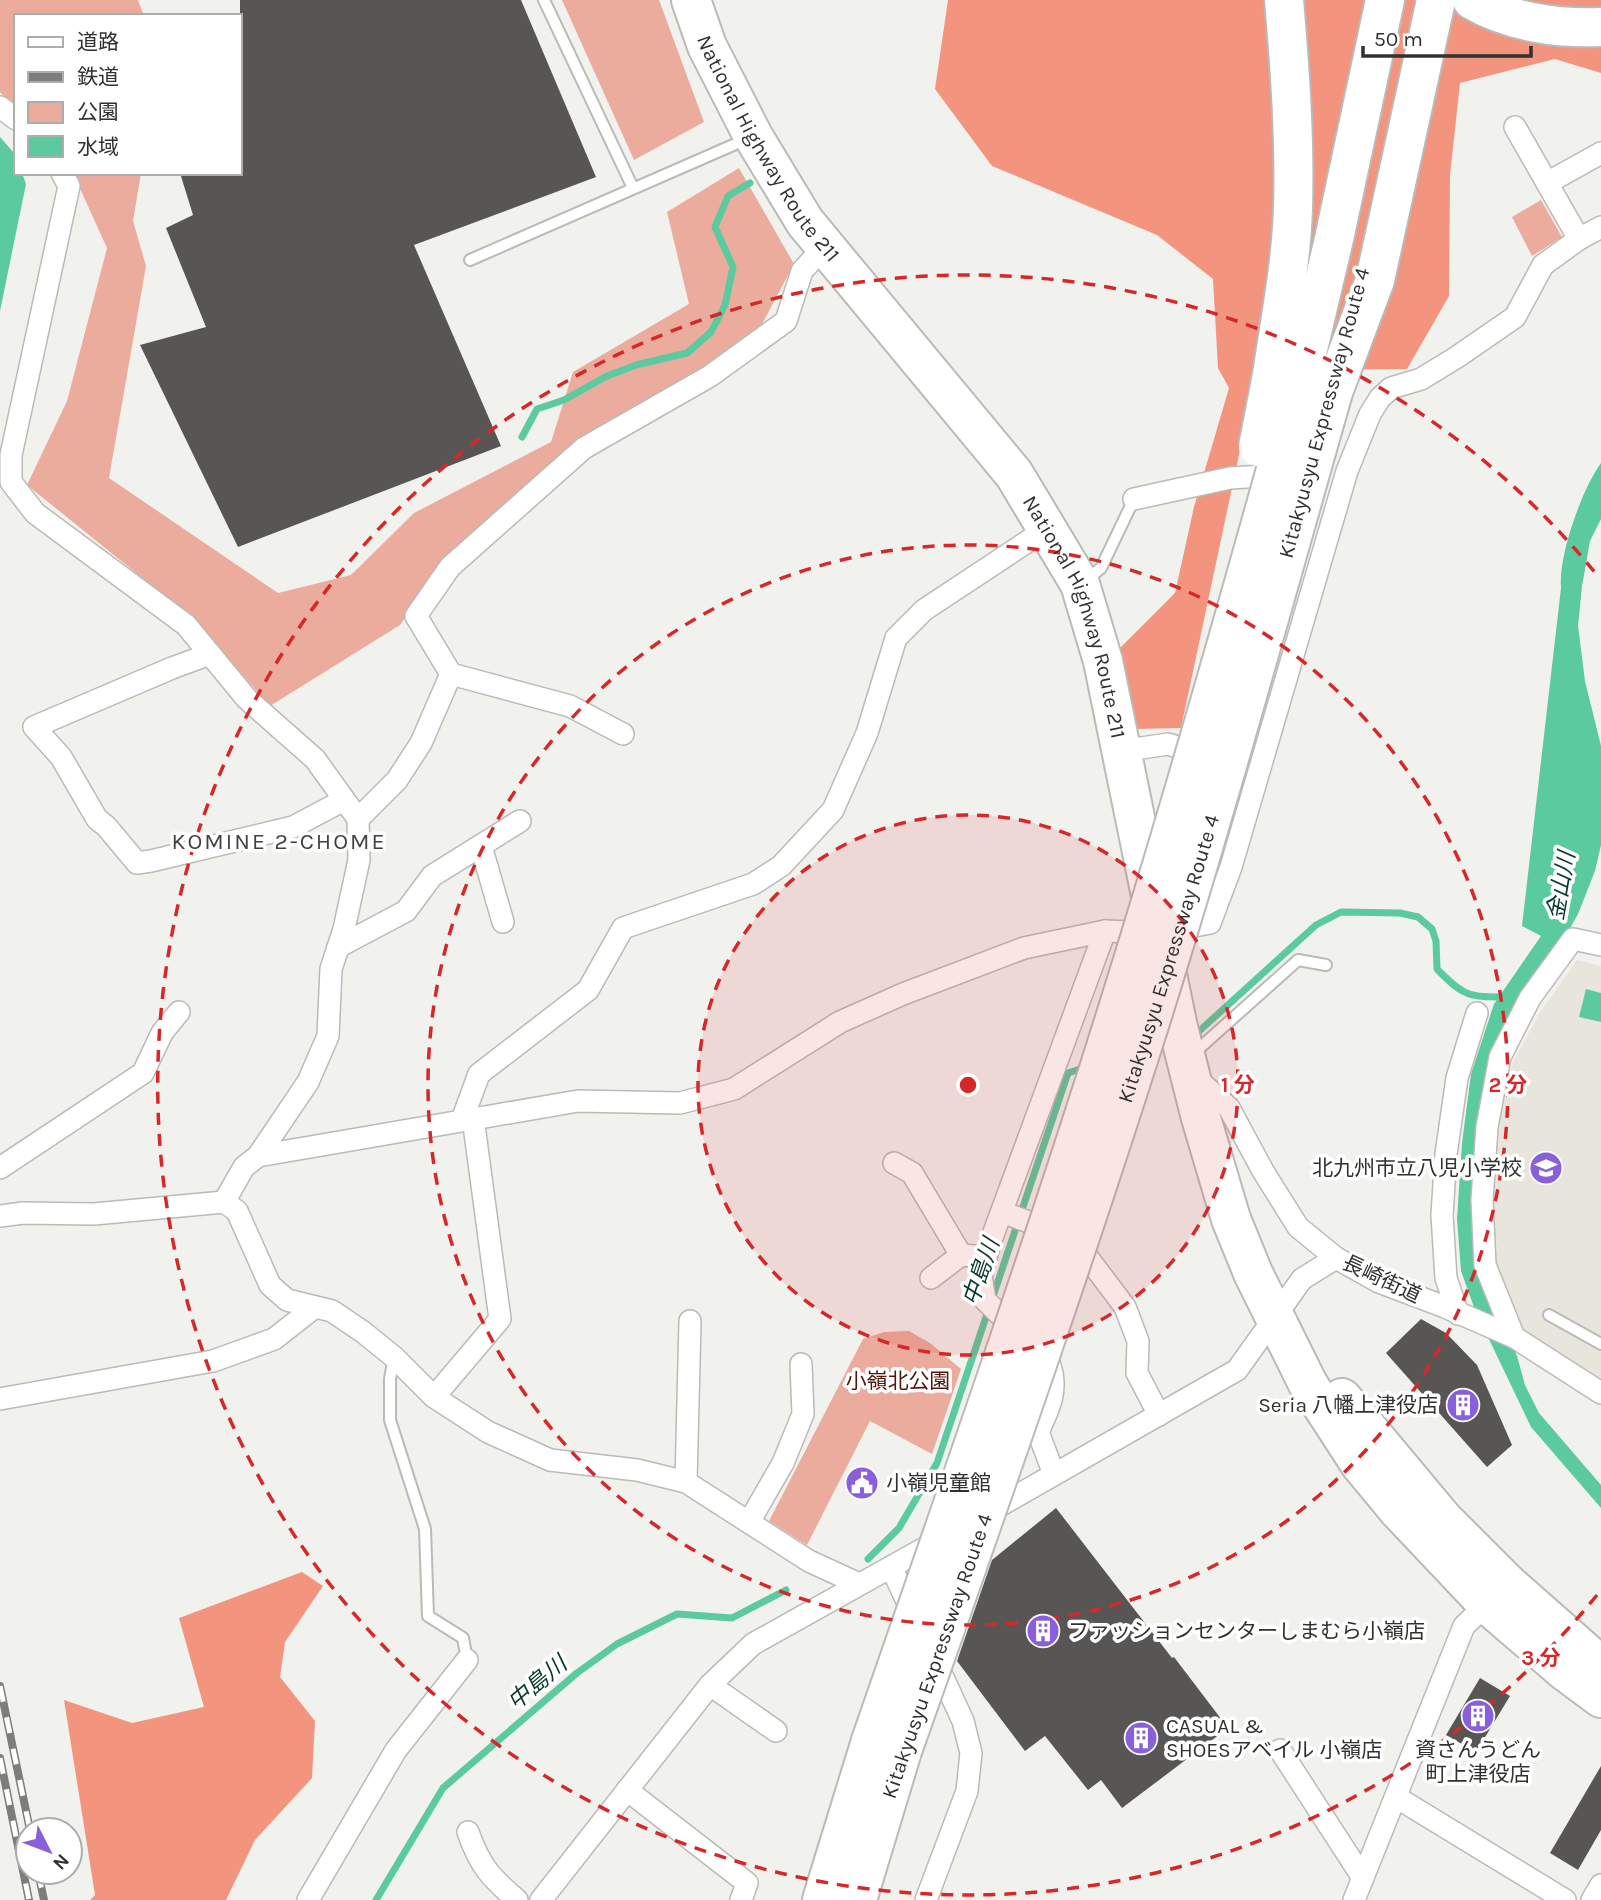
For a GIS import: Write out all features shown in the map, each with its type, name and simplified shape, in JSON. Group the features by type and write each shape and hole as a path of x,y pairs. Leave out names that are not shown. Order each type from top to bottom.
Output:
{"highway":[{"name":"National Highway Route 211","path":"691,0 707,46 753,136 805,222 1014,474 1080,584 1103,661 1188,1066 1231,1219 1275,1319 1443,1519 1497,1594 1566,1672 1601,1698"},
{"path":"1284,0 1292,91 1293,211 1302,383"},
{"name":"Kitakyusyu Expressway Route 4","path":"822,1900 1027,1397 1149,1023 1241,716 1302,383 1385,0"},
{"name":"Kitakyusyu Expressway Route 4","path":"857,1900 886,1746 993,1389 1118,1011 1210,708 1302,383 1380,195 1422,0"},
{"path":"1302,383 1375,280 1436,0"},
{"path":"1558,0 1572,4 1595,0"},
{"path":"1476,2 1516,18 1554,26 1601,27"},
{"name":"National Highway Route 211","path":"1497,1594 1601,1666"}],"street":[{"path":"1515,127 1579,239"},
{"path":"1547,183 1601,153"},
{"path":"63,175 69,186 12,455 11,482 35,513 186,625 247,699 315,759 358,819 359,860 331,969 328,1036 308,1082 258,1156 244,1167 224,1202"},
{"path":"258,1156 578,1101 680,1103 734,1089 840,1022 903,994 1024,948 1105,931 1158,933 1210,923 1231,867 1347,471 1370,414 1380,398 1391,388 1420,379 1515,317 1544,265 1579,239 1601,227"},
{"path":"623,734 569,706 452,674 416,616 450,567 584,448 710,376 786,321 802,271 825,246"},
{"path":"1134,499 1230,478 1347,471"},
{"path":"433,1397 500,1319 468,1119 479,1074 588,990 623,928 753,884 781,866 833,810 867,733 896,638 924,610 1048,528"},
{"path":"210,654 34,727 61,757 97,819 136,863 293,827 344,800"},
{"path":"358,819 403,771 421,743 452,674"},
{"path":"1121,751 1168,744 1259,772"},
{"path":"338,947 406,911 432,876 520,821"},
{"path":"481,846 503,922"},
{"path":"1054,1474 1038,1432 1052,1402 1053,1374 1049,1363 985,1300 981,1275 1105,931"},
{"path":"1514,1337 1485,1265 1482,1200 1487,1127 1500,1057 1530,998 1573,939 1601,945"},
{"path":"0,1168 143,1073 162,1033 179,1012"},
{"path":"1458,1314 1446,1278 1442,1214 1446,1154 1457,1078 1477,1013"},
{"name":"長崎街道","path":"1188,1066 1229,1108 1263,1171 1298,1227 1336,1258 1378,1282 1514,1337 1601,1393"},
{"path":"894,1163 912,1173 961,1255"},
{"path":"0,1216 23,1213 94,1214 224,1202 237,1211 270,1285 287,1300 332,1311 394,1357 433,1397 488,1432 550,1460 637,1470 686,1482 809,1561 859,1584"},
{"path":"1005,1213 1061,1234 1085,1254 1125,1307 1138,1341 1137,1373 1159,1415"},
{"path":"931,1278 961,1255 986,1257"},
{"path":"553,1896 627,1790 710,1685 753,1644 1237,1370 1302,1279 1336,1258"},
{"path":"0,1399 212,1361 274,1339 315,1307"},
{"path":"686,1482 690,1321"},
{"path":"749,1522 783,1463 803,1414 801,1364"},
{"path":"891,1567 963,1721 971,1753 967,1791 926,1900"},
{"path":"1354,1900 1464,1626 1497,1594"},
{"path":"308,1900 396,1750 467,1660"},
{"path":"710,1685 776,1731"},
{"path":"1280,1750 1363,1878"},
{"path":"627,1790 747,1883 741,1900"},
{"path":"1396,1797 1565,1900"},
{"path":"468,1832 477,1857 494,1881 517,1900"},
{"path":"1592,1900 1601,1885"}],"lane":[{"path":"544,0 633,188"},
{"path":"470,260 753,136"},
{"path":"1080,584 1101,568 1134,499"},
{"path":"1188,1066 1298,960 1326,965"},
{"path":"1549,1315 1601,1344"},
{"path":"394,1357 390,1379 390,1420 425,1529 428,1616 463,1638 467,1660"}],"shaded area":[{"path":"948,0 1601,0 1601,73 1555,59 1460,83 1450,175 1449,296 1407,369 1257,370 1181,728 1135,729 1113,655 1175,593 1194,507 1229,388 1218,368 1213,279 1157,235 992,166 935,89"},
{"name":"北九州市立八児小学校","path":"1577,960 1601,966 1601,1379 1510,1327 1491,1248 1494,1137 1513,1062 1539,1014"},
{"path":"302,1572 323,1586 285,1642 280,1677 315,1721 312,1778 255,1840 226,1900 90,1900 95,1895 64,1700 132,1723 204,1707 179,1618"}],"green space":[{"path":"0,0 138,0 143,14 14,14 14,108 0,92"},
{"path":"562,0 659,0 704,122 634,160"},
{"path":"739,168 794,264 755,337 648,400 441,563 400,625 270,706 192,618 27,485 67,401 107,248 72,175 141,175 133,221 146,266 109,478 278,593 351,575 414,513 551,442 573,372 689,304 667,212"},
{"path":"1541,200 1562,237 1532,256 1512,217"},
{"name":"小嶺北公園","path":"909,1331 930,1343 961,1369 932,1454 870,1421 807,1545 769,1521 863,1339 884,1332"}],"water":[{"path":"0,137 14,153 14,175 23,175 26,184 0,311"},
{"name":"金山川","path":"1601,463 1601,519 1590,541 1578,626 1585,681 1601,746 1601,845 1595,871 1578,914 1559,948 1504,1031 1474,1182 1472,1215 1477,1263 1517,1356 1525,1385 1539,1413 1601,1485 1601,1508 1531,1427 1475,1310 1461,1271 1457,1219 1462,1143 1471,1074 1494,1004 1541,936 1522,926 1563,559 1586,489"},
{"path":"1586,989 1601,993 1601,1022 1579,1017"}],"building":[{"path":"240,0 521,0 596,177 414,245 501,446 238,547 140,345 206,327 166,228 193,215 181,175 242,175"},
{"name":"Seria 八幡上津役店","path":"1421,1319 1446,1333 1477,1365 1512,1445 1487,1467 1386,1353"},
{"name":"ファッションセンターしまむら小嶺店","path":"1056,1508 1228,1728 1122,1808 1101,1780 1088,1790 1045,1736 1025,1751 957,1661 992,1560"},
{"name":"資さんうどん 町上津役店","path":"1480,1678 1510,1696 1476,1752 1446,1735"},
{"path":"1601,1766 1601,1830 1578,1870 1550,1853"}],"waterway":[{"path":"522,437 537,409 564,400 607,376 636,365 687,353 711,332 725,305 733,267 715,227 728,196 750,183"},
{"name":"中島川","path":"1197,1033 1316,925 1341,912 1400,913 1418,917 1432,929 1436,941 1437,969 1446,978 1461,990 1475,996 1507,997"},
{"name":"中島川","path":"868,1559 899,1528 937,1463 1068,1073 1086,1067"},
{"name":"中島川","path":"376,1900 443,1788 577,1673 617,1644 677,1614 732,1618 786,1590"}],"railway":[{"path":"0,1686 27,1816"},
{"path":"0,1758 29,1900"},
{"path":"41,1886 44,1900"}],"place":[{"name":"北九州市立八児小学校","path":"1546,1168"},
{"name":"Seria 八幡上津役店","path":"1463,1405"},
{"name":"小嶺児童館","path":"862,1483"},
{"name":"ファッションセンターしまむら小嶺店","path":"1043,1631"},
{"name":"資さんうどん 町上津役店","path":"1478,1716"},
{"name":"CASUAL & SHOESアベイル 小嶺店","path":"1141,1738"}],"district":[{"name":"KOMINE 2-CHOME","path":"279,841"}]}
